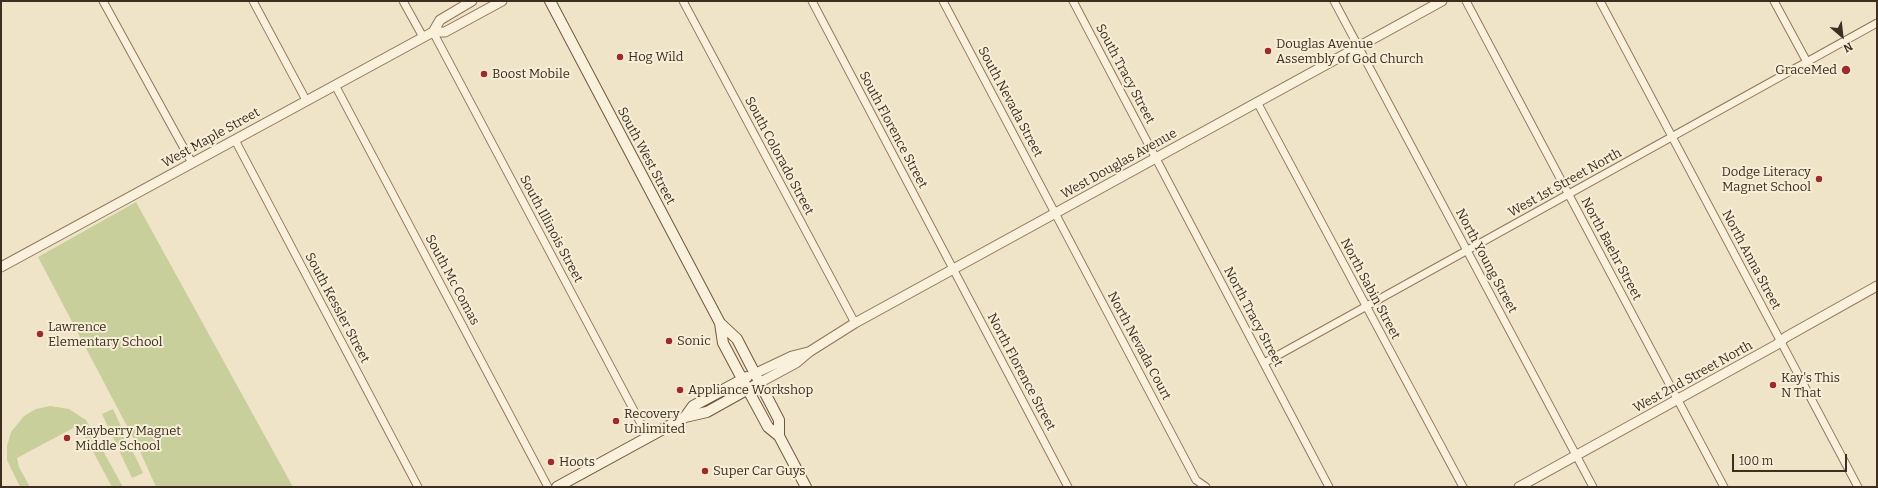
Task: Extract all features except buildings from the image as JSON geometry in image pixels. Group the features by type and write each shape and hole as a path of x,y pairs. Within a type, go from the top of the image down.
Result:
{"main road":[{"name":"South West Street","path":"550,1 720,323 724,343 742,379 768,427 779,436"},
{"name":"South West Street","path":"720,323 737,339 779,420 779,436"},
{"name":"West Douglas Avenue","path":"685,417 693,406 754,374"},
{"name":"West Douglas Avenue","path":"557,487 685,417 707,412 759,384"},
{"path":"779,436 806,487"}],"street":[{"path":"103,1 192,163"},
{"path":"253,1 306,100"},
{"path":"403,1 423,37"},
{"name":"West Maple Street","path":"433,32 440,20 472,1"},
{"name":"West Maple Street","path":"1,267 423,37 433,32 445,32 502,1"},
{"name":"South Colorado Street","path":"683,1 855,323"},
{"name":"South Florence Street","path":"812,1 952,269"},
{"name":"South Nevada Street","path":"942,1 1055,213"},
{"name":"South Tracy Street","path":"1073,1 1156,158"},
{"name":"North Young Street","path":"1334,1 1593,487"},
{"name":"West Douglas Avenue","path":"759,384 796,364 809,352 855,323 1442,1"},
{"name":"North Baehr Street","path":"1466,1 1724,487"},
{"name":"North Anna Street","path":"1600,1 1858,487"},
{"path":"1774,1 1807,62"},
{"name":"West 1st Street North","path":"1264,363 1877,23"},
{"name":"South Illinois Street","path":"433,32 648,437"},
{"name":"South Mc Comas","path":"335,85 548,487"},
{"name":"North Sabin Street","path":"1257,102 1365,307 1463,487"},
{"name":"South Kessler Street","path":"234,140 418,487"},
{"name":"North Tracy Street","path":"1156,158 1329,487"},
{"name":"North Nevada Court","path":"1055,213 1196,480 1206,487"},
{"name":"North Florence Street","path":"952,269 1068,487"},
{"name":"West 2nd Street North","path":"1519,487 1677,400 1877,286"},
{"name":"West Douglas Avenue","path":"754,374 792,356 809,352"}],"green space":[{"path":"136,202 293,487 156,487 139,449 38,257"},
{"path":"50,406 69,409 86,420 123,487 112,487 83,433 77,426 17,458 19,467 30,487 20,487 7,460 7,446 11,432 24,416 36,409"},
{"path":"113,409 143,473 132,478 102,414"}],"place":[{"name":"Douglas Avenue Assembly of God Church","path":"1268,51"},
{"name":"Hog Wild","path":"620,57"},
{"name":"GraceMed","path":"1846,70"},
{"name":"Boost Mobile","path":"484,74"},
{"name":"Dodge Literacy Magnet School","path":"1819,179"},
{"name":"Lawrence Elementary School","path":"40,334"},
{"name":"Sonic","path":"669,341"},
{"name":"Kay's This N That","path":"1773,385"},
{"name":"Appliance Workshop","path":"680,390"},
{"name":"Recovery Unlimited","path":"616,421"},
{"name":"Mayberry Magnet Middle School","path":"67,438"},
{"name":"Hoots","path":"551,462"},
{"name":"Super Car Guys","path":"705,471"}]}
